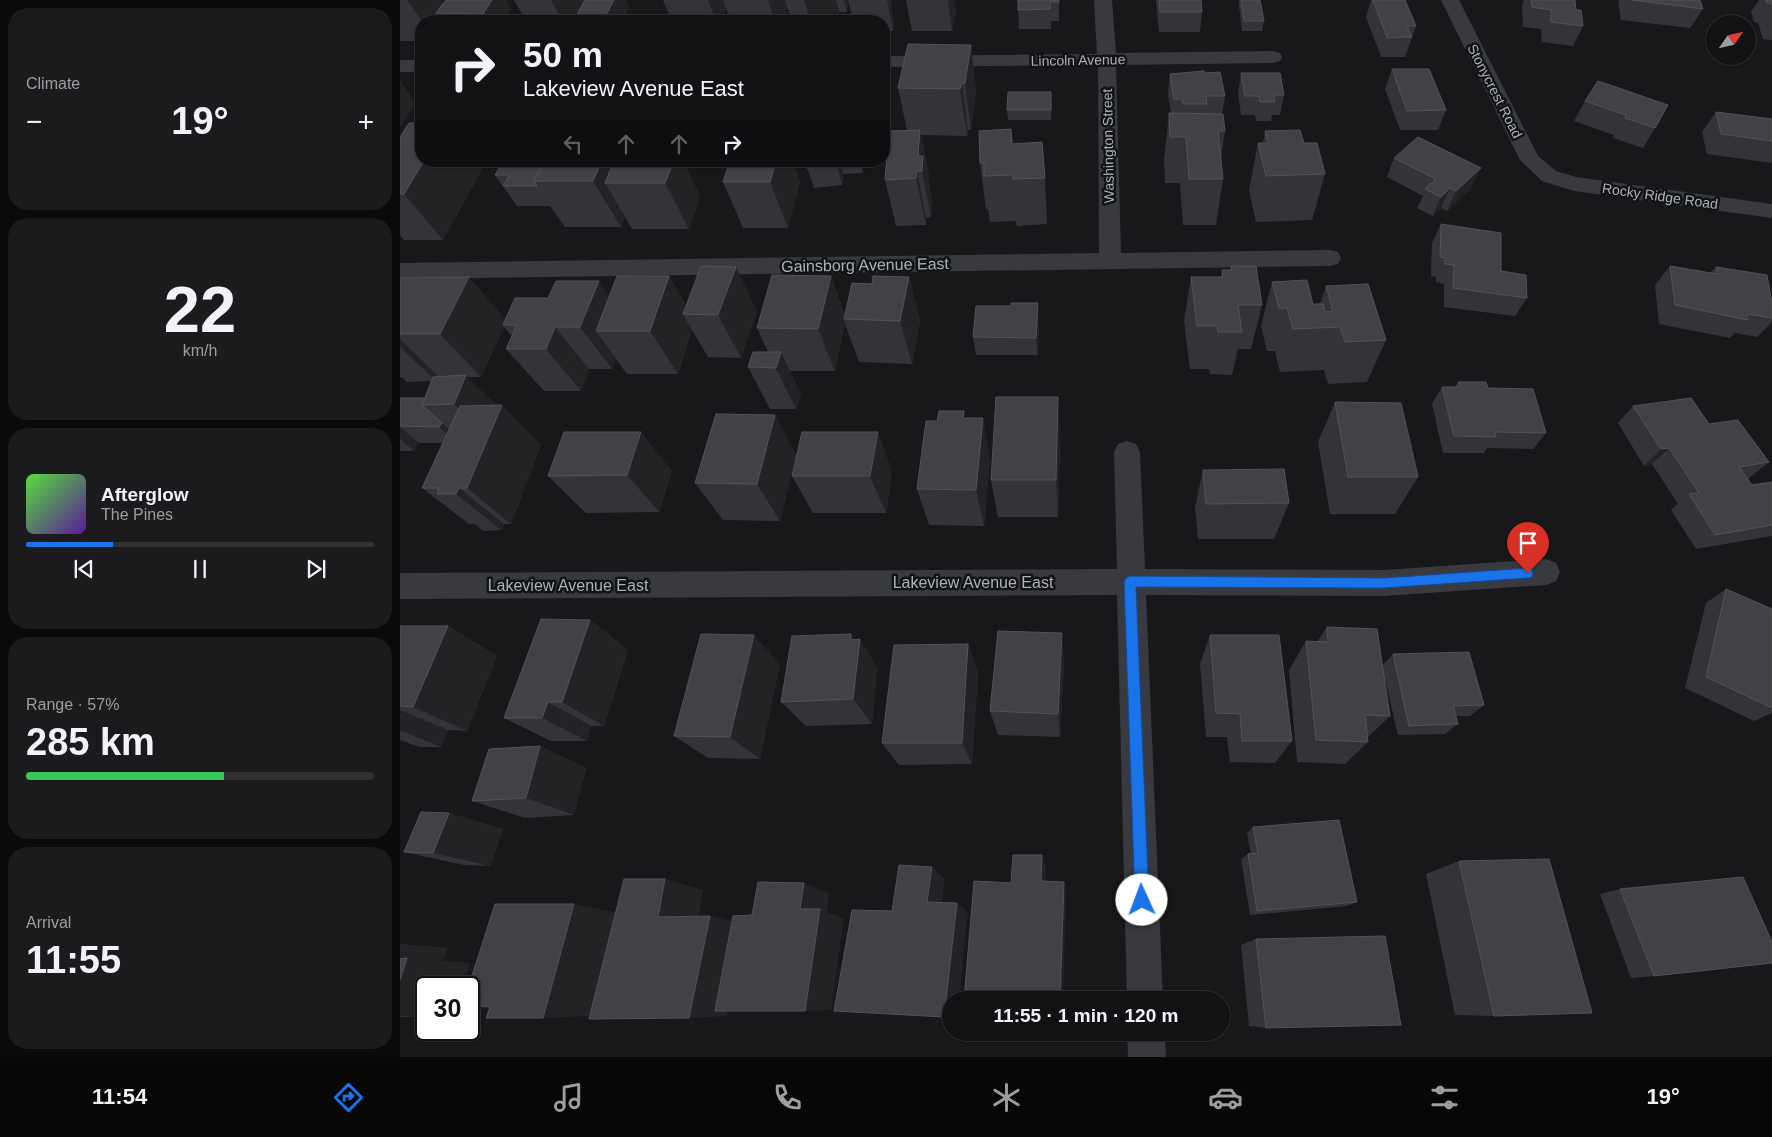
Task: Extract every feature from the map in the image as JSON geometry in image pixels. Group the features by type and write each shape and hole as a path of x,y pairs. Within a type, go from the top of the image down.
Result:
{"street":[{"name":"Washington Street","path":"1103,0 1107,60 1110,262"},
{"name":"Stonycrest Road","path":"1450,0 1530,160 1549,176"},
{"name":"Lincoln Avenue","path":"890,62 1272,57"},
{"path":"400,66 415,66"},
{"name":"Rocky Ridge Road","path":"1549,176 1574,184 1772,211"},
{"name":"Gainsborg Avenue East","path":"400,271 1330,258"},
{"path":"1127,452 1145,991"},
{"name":"Lakeview Avenue East","path":"400,586 1130,582 1384,583 1546,572"},
{"path":"1146,1041 1147,1057"}],"building":[{"path":"446,0 492,0 483,14 436,13"},
{"path":"585,0 614,0 606,15 577,15"},
{"path":"1018,0 1059,0 1059,2 1050,2 1050,9 1018,10"},
{"path":"1159,0 1201,0 1202,12 1160,12"},
{"path":"1241,0 1260,0 1264,21 1244,21"},
{"path":"1373,0 1405,0 1416,26 1407,26 1412,37 1387,38"},
{"path":"1531,0 1575,0 1576,10 1581,10 1583,26 1551,22 1551,10 1532,7"},
{"path":"1631,0 1700,0 1703,9"},
{"path":"1766,0 1772,0 1772,3 1767,3"},
{"path":"908,44 971,45 965,83 962,83 960,89 898,88"},
{"path":"1392,69 1429,69 1446,110 1407,111"},
{"path":"1204,71 1205,73 1220,72 1225,96 1206,96 1207,104 1183,104 1182,99 1174,99 1170,74"},
{"path":"1241,73 1280,73 1284,95 1274,95 1275,102 1260,102 1259,96 1245,96"},
{"path":"1598,81 1668,105 1655,128 1625,118 1626,115 1585,101"},
{"path":"1008,92 1051,92 1051,110 1007,110"},
{"path":"1716,112 1772,119 1772,141 1721,134"},
{"path":"1169,113 1223,114 1225,131 1218,131 1223,179 1189,179 1186,137 1170,137"},
{"path":"409,123 415,123 415,167 420,167 404,194 400,194 400,137"},
{"path":"1011,129 1012,144 1042,142 1045,178 1013,179 1012,175 984,176 984,163 980,163 979,131"},
{"path":"920,130 918,156 923,156 922,171 917,171 916,178 885,180 886,167 890,167 890,131"},
{"path":"1300,130 1304,143 1317,143 1325,174 1266,176 1258,143 1268,143 1265,131"},
{"path":"1418,137 1481,168 1456,191 1450,188 1441,197 1425,189 1436,179 1394,158"},
{"path":"500,167 541,167 534,181 537,186 503,186 509,175 495,175"},
{"path":"541,167 599,167 593,181 534,181"},
{"path":"612,167 672,167 665,183 605,183"},
{"path":"728,167 774,167 770,182 723,182"},
{"path":"1441,224 1501,233 1501,271 1526,275 1527,298 1453,288 1454,265 1445,264 1445,258 1440,257"},
{"path":"701,266 736,267 718,315 683,314"},
{"path":"1231,266 1256,266 1262,305 1238,305 1242,332 1218,332 1217,326 1197,326 1191,277 1223,277 1222,270 1232,270"},
{"path":"1670,266 1717,274 1716,267 1767,275 1772,303 1772,318 1747,314 1748,320 1675,305"},
{"path":"772,275 831,276 818,329 757,328"},
{"path":"617,276 669,276 650,331 596,331"},
{"path":"873,276 909,277 900,321 844,319 852,283 872,284"},
{"path":"469,277 440,334 400,334 400,278"},
{"path":"1307,280 1313,304 1323,304 1325,312 1333,311 1326,286 1368,284 1386,340 1345,342 1340,327 1293,329 1287,308 1279,308 1272,282"},
{"path":"556,281 599,281 580,327 555,327 546,349 506,349 517,325 503,325 515,298 548,298"},
{"path":"1011,303 1038,303 1036,338 973,337 976,306 1011,306"},
{"path":"753,352 781,352 776,368 748,367"},
{"path":"466,375 454,404 422,405 433,377"},
{"path":"1458,382 1486,382 1488,388 1533,389 1546,433 1495,432 1496,437 1454,436 1442,387 1460,387"},
{"path":"996,397 1058,397 1056,480 991,480"},
{"path":"400,398 425,398 422,405 442,423 439,427 400,426"},
{"path":"1691,398 1709,424 1738,420 1769,462 1739,467 1752,485 1772,482 1772,525 1715,535 1689,494 1699,493 1669,448 1661,449 1633,406"},
{"path":"1335,402 1401,403 1418,477 1348,477"},
{"path":"502,405 467,488 459,488 456,494 437,494 439,488 422,488 460,406"},
{"path":"939,411 964,411 963,418 983,418 976,490 917,489 926,421 937,421"},
{"path":"716,414 775,415 757,484 695,483"},
{"path":"564,432 641,432 627,475 548,476"},
{"path":"802,432 878,432 870,476 792,476"},
{"path":"1284,469 1289,503 1206,504 1203,470"},
{"path":"1726,589 1772,609 1772,708 1706,677"},
{"path":"541,619 590,620 562,702 548,702 542,718 504,718"},
{"path":"400,626 448,626 413,707 400,706"},
{"path":"1327,627 1377,629 1390,716 1365,715 1368,742 1316,740 1306,641 1328,642"},
{"path":"998,631 1062,633 1058,714 990,711"},
{"path":"701,634 754,635 730,737 674,736"},
{"path":"851,634 851,640 860,639 853,699 781,702 792,636"},
{"path":"1210,635 1279,635 1292,741 1242,741 1240,714 1216,713"},
{"path":"968,644 962,743 882,743 894,645"},
{"path":"1469,652 1484,705 1453,706 1458,724 1409,726 1393,654"},
{"path":"540,746 526,798 472,801 489,749"},
{"path":"421,812 449,813 433,853 404,852"},
{"path":"1339,820 1357,902 1257,911 1248,854 1258,853 1253,827"},
{"path":"1013,855 1042,855 1041,881 1064,882 1060,991 965,991 974,881 1011,883"},
{"path":"1549,859 1592,1013 1494,1016 1459,861"},
{"path":"899,865 932,867 927,902 957,903 947,991 942,991 942,1017 834,1011 852,910 892,911"},
{"path":"1743,877 1772,942 1772,963 1654,976 1620,889"},
{"path":"624,879 665,879 658,917 710,916 689,1018 589,1019"},
{"path":"758,882 804,883 800,909 820,909 805,1011 715,1011 733,916 752,915"},
{"path":"495,904 574,904 543,1018 486,1018 490,1007 480,1007 480,976 472,976"},
{"path":"1385,936 1401,1025 1266,1028 1256,939"},
{"path":"407,958 400,980 400,959"}],"route":[{"path":"1142,900 1130,582 1384,583 1528,573"}]}
